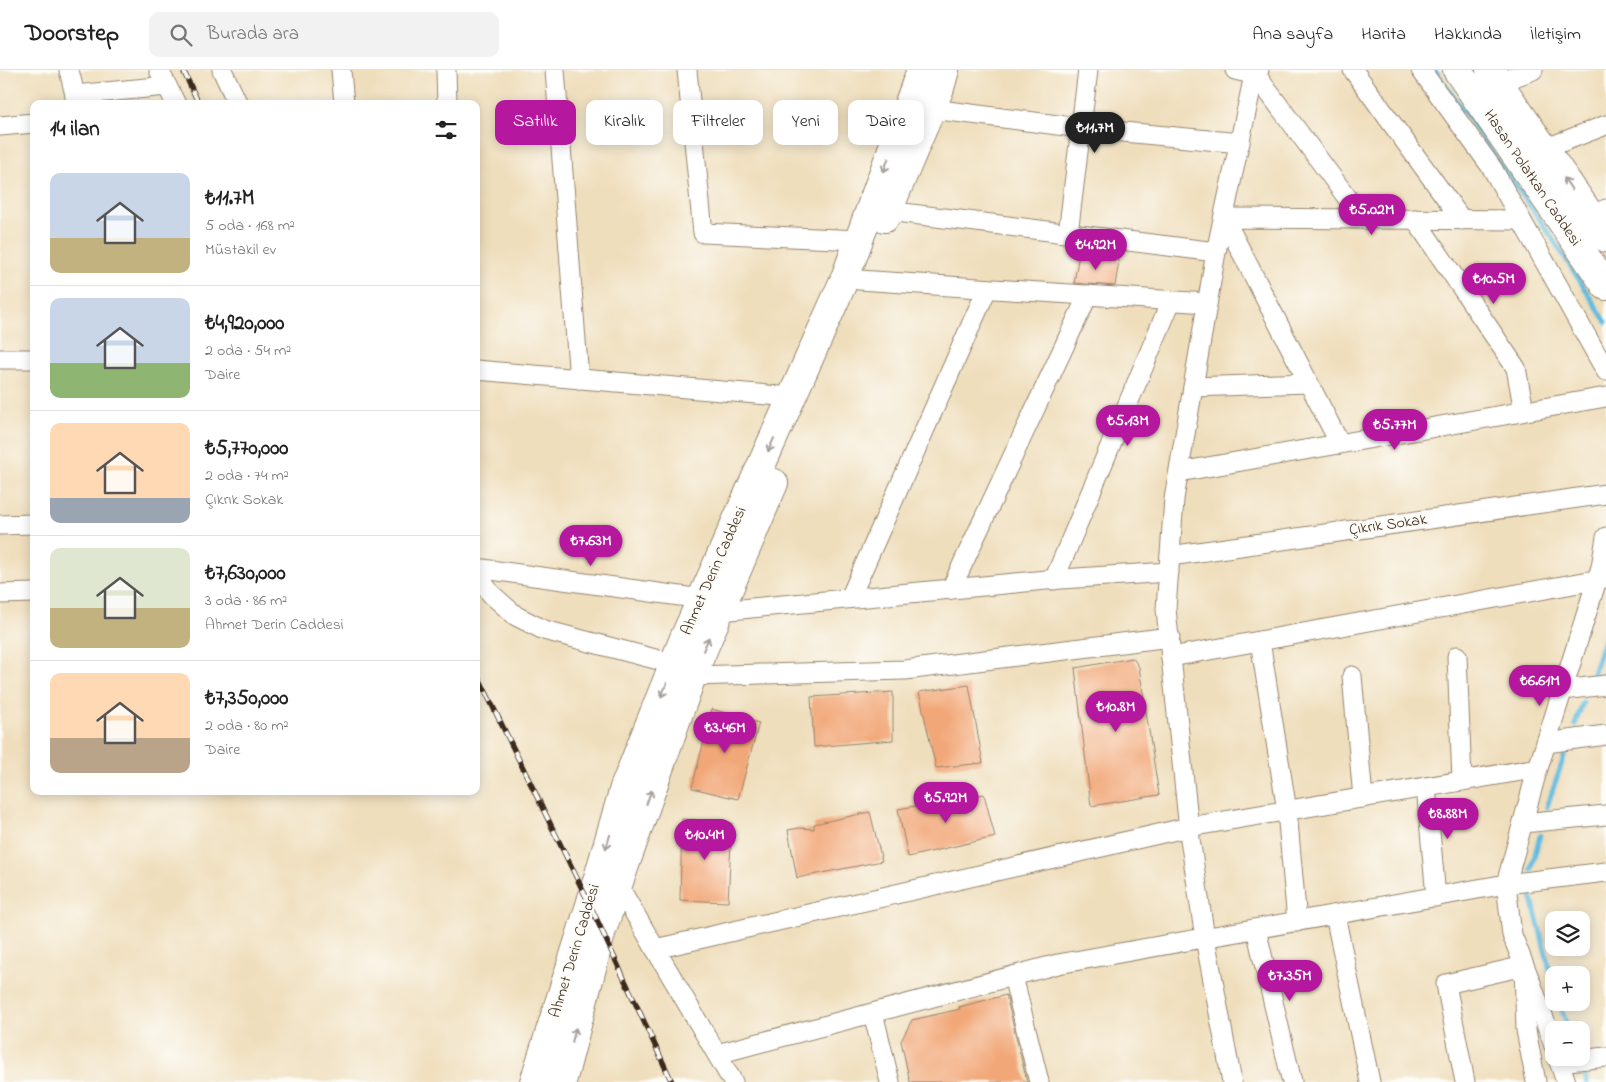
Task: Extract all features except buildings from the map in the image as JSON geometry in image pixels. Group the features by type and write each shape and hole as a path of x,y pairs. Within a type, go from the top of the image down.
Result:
{"main road":[{"name":"Ahmet Derin Caddesi","path":"711,605 792,397 845,278 921,70"},
{"name":"Ahmet Derin Caddesi","path":"534,1082 590,905 624,788 683,670 859,280 932,109 945,70"},
{"name":"Hasan Polatkan Caddesi","path":"1457,70 1606,286"},
{"name":"Hasan Polatkan Caddesi","path":"1494,76 1544,149 1598,212 1606,238"},
{"name":"Ahmet Derin Caddesi","path":"562,1082 602,930 618,885 683,670"}],"street":[{"path":"69,70 75,99 163,78 174,100"},
{"path":"222,70 236,100"},
{"path":"341,70 344,100"},
{"path":"446,70 447,100"},
{"path":"555,70 579,379"},
{"path":"687,70 703,233 859,240"},
{"path":"1068,234 1088,70"},
{"path":"1235,70 1258,72 1363,219"},
{"path":"1353,70 1462,220"},
{"path":"1421,70 1492,168 1606,372"},
{"path":"1494,76 1533,70"},
{"path":"1232,1082 1205,938 1189,827 1166,609 1174,499 1178,472 1216,252 1253,80 1258,72"},
{"path":"932,109 1081,128 1240,143"},
{"path":"0,126 30,123"},
{"path":"1544,149 1606,125"},
{"path":"888,211 1216,252"},
{"path":"1224,218 1521,220"},
{"path":"1224,218 1340,444"},
{"path":"1415,219 1516,368 1524,411"},
{"path":"859,280 1207,303"},
{"path":"850,598 987,289"},
{"path":"951,589 1088,295"},
{"path":"1054,580 1171,301"},
{"path":"0,359 30,359"},
{"path":"480,370 792,397"},
{"path":"1193,387 1308,383"},
{"path":"1178,472 1606,397"},
{"name":"Çıkrık Sokak","path":"480,569 711,605 850,598 1054,580 1169,564 1606,494"},
{"path":"0,525 30,524"},
{"path":"1545,1023 1512,935 1506,884 1562,690 1601,579 1606,537"},
{"path":"480,579 491,594 516,616 544,630 683,670 905,670 1170,637"},
{"path":"1171,657 1601,579"},
{"path":"0,594 30,593"},
{"path":"1260,641 1287,810 1297,922"},
{"path":"1457,656 1462,781"},
{"path":"1352,676 1362,798"},
{"path":"1562,690 1606,685"},
{"path":"1546,743 1606,735"},
{"path":"655,949 1189,827 1538,768"},
{"path":"1426,787 1436,896"},
{"path":"1523,823 1606,815"},
{"path":"717,1054 1058,964 1506,884 1606,872"},
{"path":"618,885 733,1082"},
{"path":"1334,915 1370,1082"},
{"path":"1256,929 1292,1082"},
{"path":"1465,1082 1446,984 1524,966"},
{"path":"1524,966 1526,1030 1536,1082"},
{"path":"1013,976 1040,1082"},
{"path":"873,1013 890,1082"},
{"path":"1590,1056 1606,1057"},
{"path":"1561,1066 1566,1082"}],"waterway":[{"path":"1435,70 1551,236 1606,322"},
{"path":"1593,673 1606,633"},
{"path":"1575,725 1583,702"},
{"path":"1547,807 1565,754"},
{"path":"1531,870 1540,835"},
{"path":"1531,895 1549,966"},
{"path":"1562,1011 1566,1021"},
{"path":"1584,1073 1587,1082"}],"railway":[{"path":"183,70 197,100"},
{"path":"480,680 590,905 672,1082"}]}
